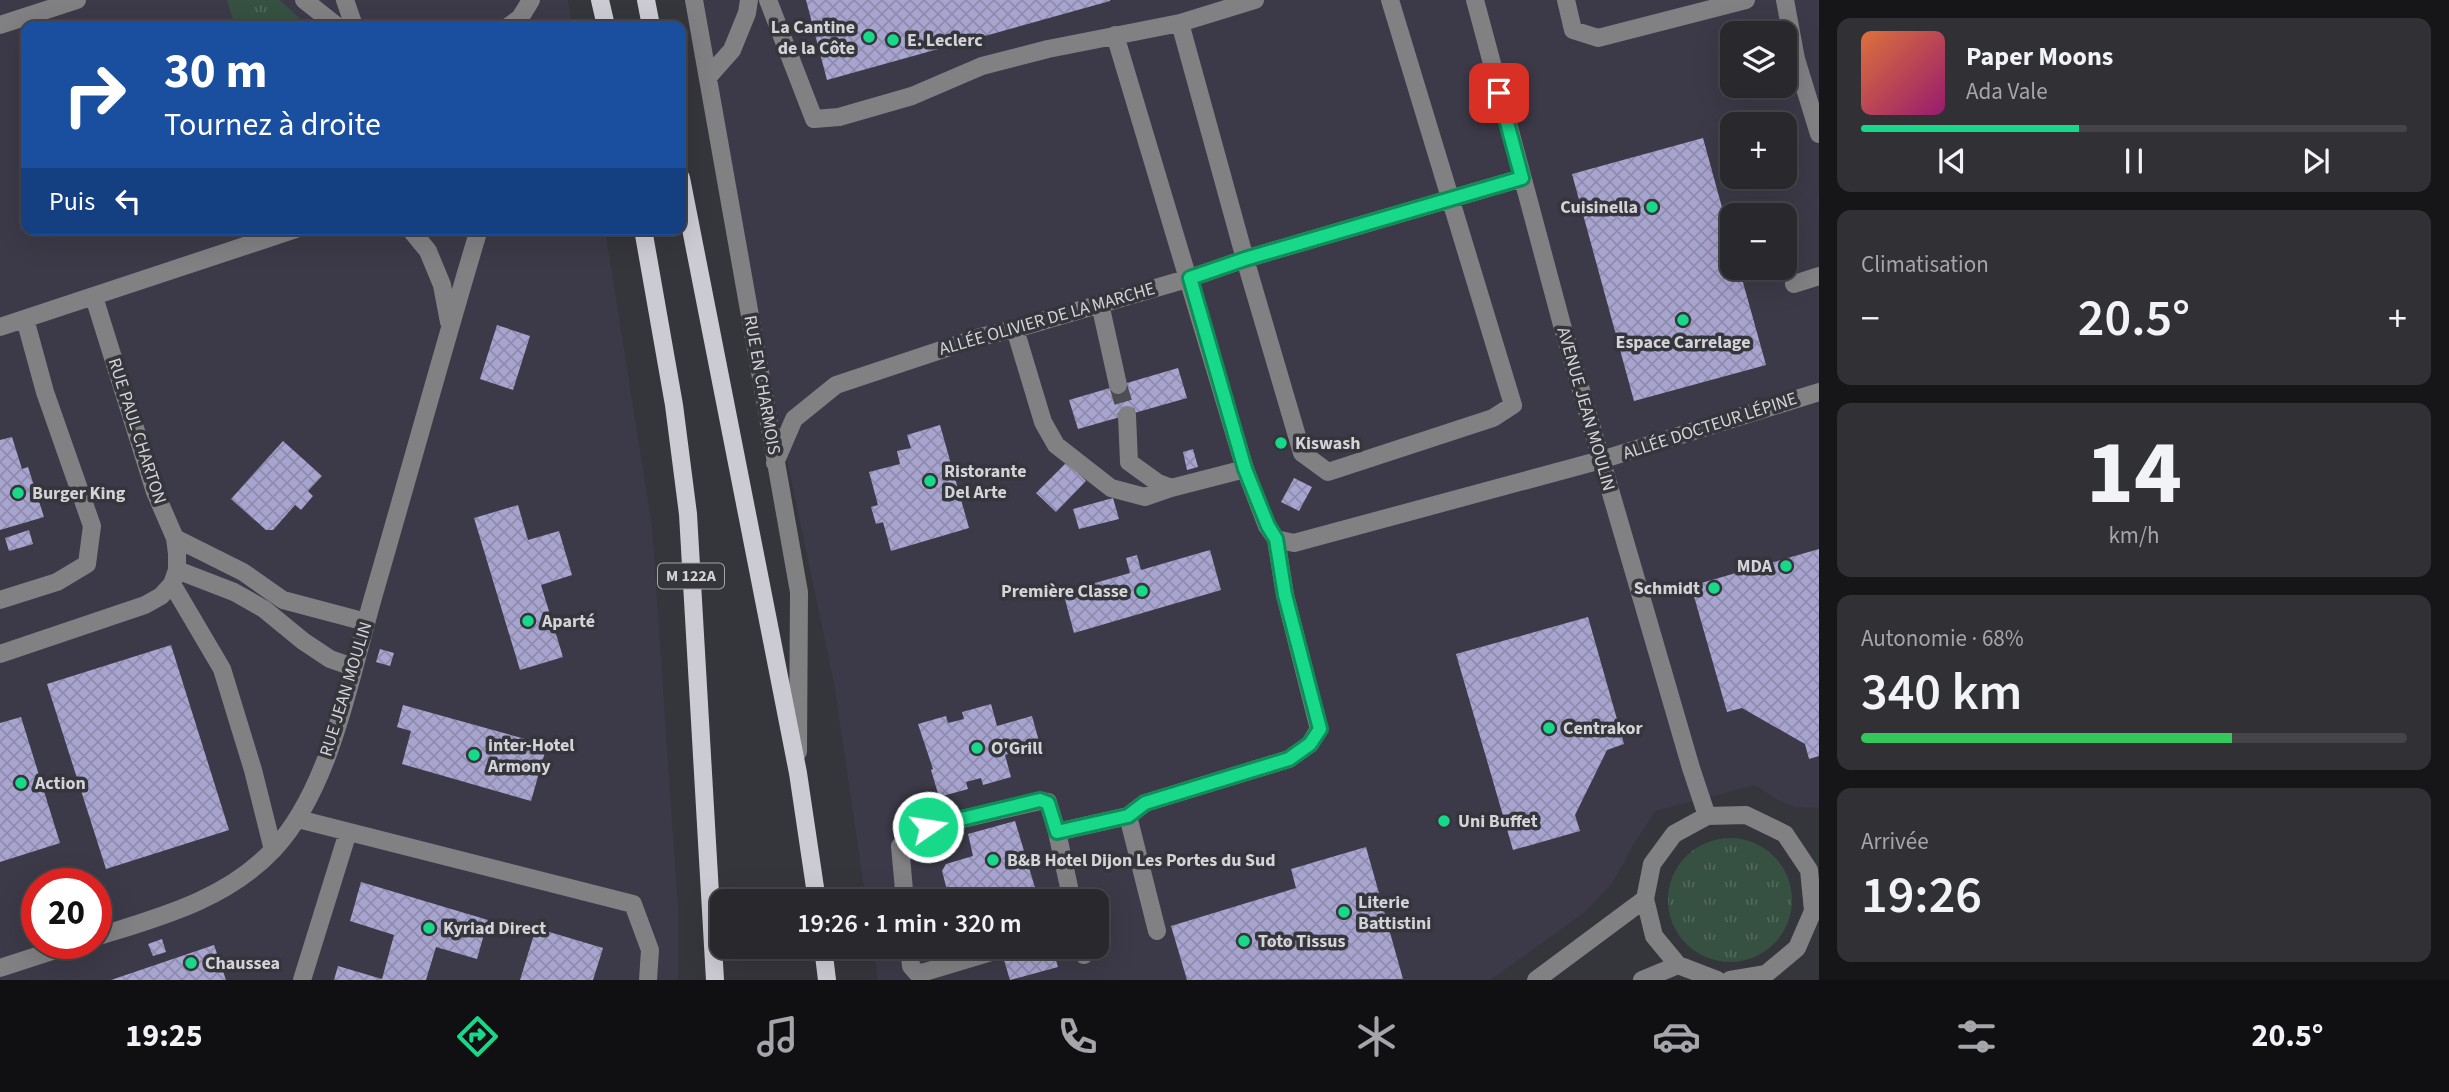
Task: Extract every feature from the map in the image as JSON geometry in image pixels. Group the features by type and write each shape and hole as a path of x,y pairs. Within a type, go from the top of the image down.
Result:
{"main road":[{"path":"600,0 605,21"},
{"path":"646,0 650,21"},
{"path":"686,203 798,773 815,889"},
{"name":"M 122A","path":"644,235 674,405 688,514 710,909"},
{"path":"708,980 710,945"},
{"name":"M 122A","path":"713,959 715,980"},
{"path":"824,959 827,980"}],"street":[{"path":"0,25 77,0"},
{"path":"345,0 352,21"},
{"path":"516,21 531,0"},
{"name":"RUE EN CHARMOIS","path":"694,0 799,592 798,773"},
{"path":"708,77 732,50 747,13 749,0"},
{"path":"768,0 814,120 839,117 912,96 982,66 1115,34 1180,23 1255,0"},
{"path":"1180,23 1302,453 1328,472 1493,418 1513,405 1390,0"},
{"name":"AVENUE JEAN MOULIN","path":"1475,0 1601,460 1707,816"},
{"path":"1566,0 1573,30 1598,38 1746,0"},
{"path":"1784,0 1796,59 1819,134"},
{"path":"1057,832 1128,816 1145,803 1289,759 1310,744 1320,729 1285,595 1276,539 1245,469 1115,34"},
{"name":"ALLÉE OLIVIER DE LA MARCHE","path":"775,463 794,419 836,385 979,337 1190,278 1245,259 1522,178"},
{"path":"0,327 278,235"},
{"name":"RUE JEAN MOULIN","path":"415,235 428,251 442,285 450,326"},
{"name":"RUE JEAN MOULIN","path":"112,931 203,900 234,884 273,850 298,819 321,774 477,235"},
{"path":"1794,284 1819,276"},
{"name":"RUE PAUL CHARTON","path":"94,297 155,492 175,538 175,577"},
{"path":"1100,303 1118,385"},
{"path":"0,600 57,582 87,564 92,526 45,392 25,319"},
{"path":"1015,329 1043,422 1056,445 1111,488 1145,498 1171,488 1245,469"},
{"name":"ALLÉE DOCTEUR LÉPINE","path":"1601,460 1819,392"},
{"path":"1127,415 1129,461 1158,483 1171,488"},
{"path":"1276,539 1294,543 1601,460"},
{"path":"175,538 243,572 283,600 366,622"},
{"path":"0,654 145,605 161,596 175,577"},
{"path":"175,577 233,592 264,609 330,659 353,667"},
{"path":"175,577 222,668 273,850"},
{"path":"904,889 900,846 912,833 1040,800 1048,803 1069,889"},
{"path":"1717,980 1678,965 1654,936 1646,899 1652,864 1674,834 1707,816 1746,815 1785,834 1814,869 1813,911 1797,948 1767,977 1730,980"},
{"path":"1128,816 1157,931"},
{"path":"298,819 633,904 650,950 648,980"},
{"path":"302,980 348,832"},
{"path":"1536,980 1646,899"},
{"path":"0,968 28,959"},
{"path":"910,959 911,966 918,974 968,959"},
{"path":"1642,980 1678,965"}],"shaded area":[{"path":"0,0 568,0 571,21 21,21 21,235 606,235 652,527 678,910 678,980 0,980"},
{"path":"690,0 1819,0 1819,808 1795,807 1776,799 1755,785 1655,811 1613,882 1585,912 1490,980 878,980 875,959 1109,959 1109,889 864,889 834,683"}],"green space":[{"path":"227,0 280,0 300,21 233,21"},
{"path":"1730,838 1754,843 1774,856 1787,876 1792,900 1787,924 1774,944 1754,957 1730,962 1706,957 1686,944 1673,924 1668,900 1673,876 1686,856 1706,843"}],"building":[{"name":"E. Leclerc","path":"806,0 1110,0 1110,1 827,80"},
{"path":"1703,138 1721,203 1720,280 1742,280 1766,365 1634,401 1572,174"},
{"path":"497,325 530,336 513,390 480,379"},
{"path":"1178,368 1187,398 1078,429 1069,400"},
{"path":"940,425 969,528 891,551 883,522 876,524 871,507 878,505 869,472 900,464 897,451 911,448 907,435"},
{"name":"Burger King","path":"12,437 22,469 28,467 44,517 0,530 0,440"},
{"path":"283,441 322,476 308,491 313,496 301,510 295,505 273,530 266,530 231,499"},
{"path":"1193,449 1198,467 1187,470 1183,452"},
{"path":"1067,462 1086,481 1056,512 1036,493"},
{"path":"1294,478 1312,487 1299,511 1281,502"},
{"path":"1113,498 1119,519 1079,529 1073,509"},
{"name":"Aparté","path":"518,505 528,540 559,531 572,575 541,585 563,657 520,670 474,518"},
{"path":"29,530 33,544 9,551 5,538"},
{"path":"1819,549 1819,756 1809,759 1805,744 1742,708 1727,712 1691,586"},
{"name":"Première Classe","path":"1210,550 1221,590 1074,633 1063,592 1130,573 1126,558 1137,555 1141,570"},
{"name":"Centrakor","path":"1588,617 1624,744 1607,750 1575,815 1580,831 1513,850 1456,654"},
{"path":"171,645 229,830 106,868 47,684"},
{"path":"380,649 394,653 390,666 376,662"},
{"name":"O'Grill","path":"991,704 997,726 1032,716 1040,745 1005,755 1011,777 983,785 981,778 966,782 968,789 939,797 918,724 946,716 948,723 964,719 962,712"},
{"name":"inter-Hotel Armony","path":"403,705 547,745 531,801 402,764 411,731 397,727"},
{"name":"Action","path":"21,717 60,843 0,862 0,723"},
{"name":"B&B Hotel Dijon Les Portes du Sud","path":"1015,821 1035,889 947,889 942,871 946,864 973,856 968,834"},
{"path":"1366,847 1403,979 1187,980 1171,926 1296,888 1291,869"},
{"name":"Kyriad Direct","path":"361,882 488,920 477,959 436,947 426,980 334,980 338,966 382,979 394,935 350,921"},
{"path":"536,928 603,948 593,980 520,980"},
{"path":"162,939 166,952 153,956 148,944"},
{"name":"Chaussea","path":"214,945 226,980 111,980"},
{"path":"1004,959 1056,959 1058,967 1010,980"}],"tunnel":[{"path":"1118,385 1127,415"}],"place":[{"name":"La Cantine de la Côte","path":"869,37"},
{"name":"E. Leclerc","path":"893,40"},
{"name":"Cuisinella","path":"1652,207"},
{"name":"Espace Carrelage","path":"1683,320"},
{"name":"Kiswash","path":"1281,443"},
{"name":"Ristorante Del Arte","path":"930,481"},
{"name":"Burger King","path":"18,493"},
{"name":"MDA","path":"1786,566"},
{"name":"Schmidt","path":"1714,588"},
{"name":"Première Classe","path":"1142,591"},
{"name":"Aparté","path":"528,621"},
{"name":"Centrakor","path":"1549,728"},
{"name":"O'Grill","path":"977,748"},
{"name":"inter-Hotel Armony","path":"474,755"},
{"name":"Action","path":"21,783"},
{"name":"Uni Buffet","path":"1444,821"},
{"name":"B&B Hotel Dijon Les Portes du Sud","path":"993,860"},
{"name":"Literie Battistini","path":"1344,912"},
{"name":"Kyriad Direct","path":"429,928"},
{"name":"Toto Tissus","path":"1244,941"},
{"name":"Chaussea","path":"191,963"}],"route":[{"path":"928,827 1040,800 1048,803 1057,832 1128,816 1145,803 1289,759 1310,744 1320,729 1285,595 1276,539 1245,469 1190,278 1245,259 1522,178 1499,93"}]}
